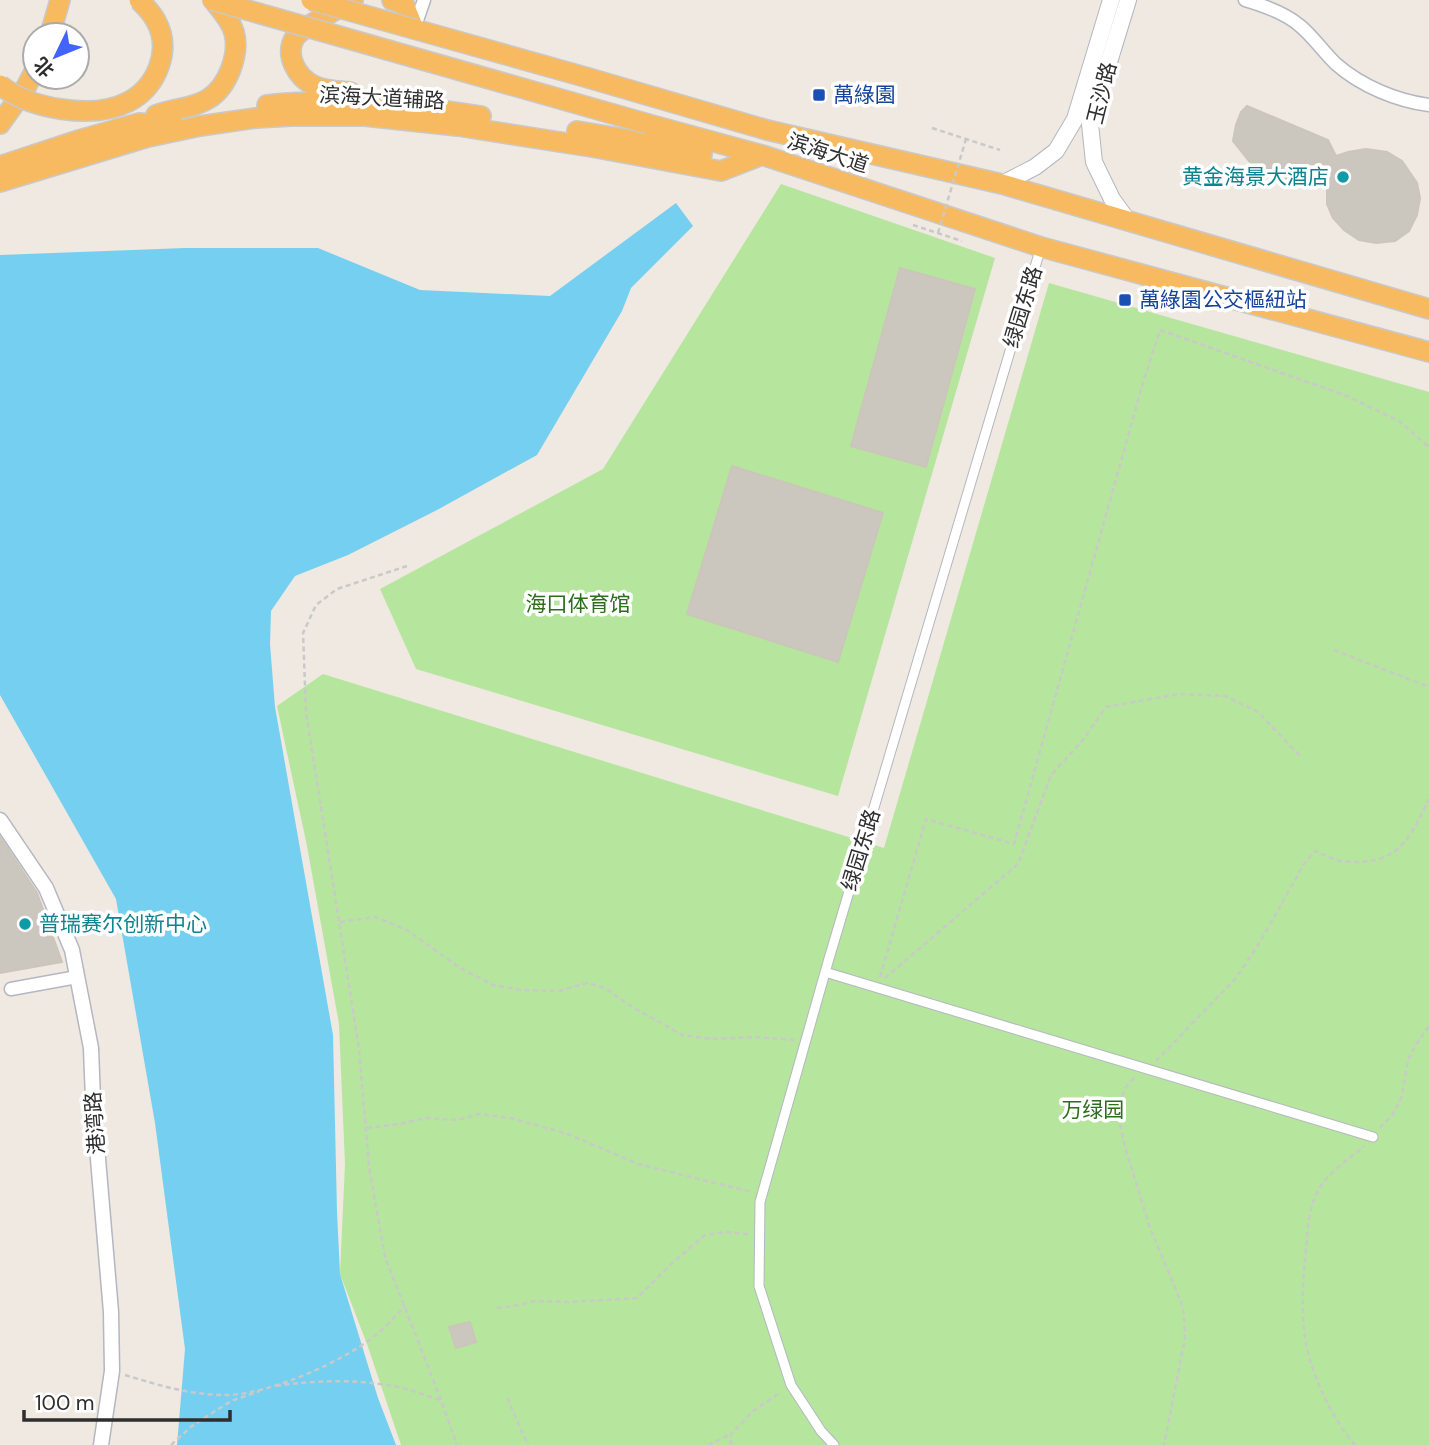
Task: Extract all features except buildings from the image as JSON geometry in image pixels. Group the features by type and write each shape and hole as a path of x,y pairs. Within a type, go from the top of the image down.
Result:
{"highway":[{"path":"54,21 60,0"},
{"path":"0,85 17,96 69,110 99,110 128,102 151,83 159,69 163,52 162,36 157,22 139,0"},
{"path":"0,166 139,123 159,113 189,107 210,99 226,80 235,40 230,21 212,0"},
{"name":"滨海大道","path":"212,0 762,155 1041,247 1429,352"},
{"name":"滨海大道","path":"311,0 767,130 1002,184 1429,309"},
{"path":"352,0 294,39 291,50 292,64 313,86 397,97 421,107"},
{"path":"392,0 404,4 414,29"},
{"path":"0,124 24,91"},
{"path":"139,123 152,124 214,112 306,102 352,101 421,107 628,139 714,158 762,155"},
{"name":"滨海大道辅路","path":"0,182 148,137 256,118 365,116 458,126 721,171 762,155"}],"main road":[{"name":"玉沙路","path":"1002,184 1035,167 1056,151 1075,119 1111,0"},
{"name":"玉沙路","path":"1128,0 1090,124 1094,162 1112,199 1128,221"}],"street":[{"path":"414,29 424,0"},
{"path":"1245,0 1264,6 1298,24 1338,66 1377,91 1429,105"},
{"name":"绿园东路","path":"834,1445 821,1431 792,1385 759,1286 760,1202 825,972 1041,247"},
{"name":"港湾路","path":"0,820 46,888 72,950 91,1048 111,1312 112,1371 102,1445"},
{"path":"825,972 1373,1137"},
{"path":"11,989 77,976"}],"path":[{"path":"932,128 1000,150"},
{"path":"938,233 966,139"},
{"path":"914,225 962,241"},
{"path":"1301,757 1258,712 1225,696 1179,694 1106,707 1082,741 1051,775 1018,864 878,984 926,819 1014,844 1160,330 1347,397 1399,421 1429,447"},
{"path":"407,566 337,589 316,605 303,633 306,712 359,1049 369,1167 385,1257 457,1445"},
{"path":"1334,650 1429,687"},
{"path":"338,922 374,918 407,930 460,968 493,985 521,990 559,991 586,983 606,988 629,1005 682,1035 713,1039 755,1037 806,1041"},
{"path":"1355,1445 1335,1416 1318,1383 1305,1340 1302,1283 1309,1219 1314,1197 1325,1179 1373,1137 1392,1114 1402,1096 1408,1060 1429,1026"},
{"path":"366,1128 425,1118 457,1121 479,1114 511,1118 568,1134 638,1164 762,1195"},
{"path":"497,1308 534,1301 637,1298 705,1235 727,1232 760,1235"},
{"path":"171,1445 192,1426 231,1401 333,1363 378,1334 405,1306"},
{"path":"112,1371 189,1393 228,1395 307,1381 348,1381 398,1387 441,1400"},
{"path":"708,1445 731,1434 753,1411 792,1385"},
{"path":"507,1398 528,1445"},
{"path":"731,1434 731,1445"}],"green space":[{"name":"海口体育馆","path":"781,184 995,258 838,796 416,669 380,589 603,469","holes":["900,268 975,289 926,466 851,445","732,466 883,513 838,661 687,614"]},
{"name":"万绿园","path":"1049,283 1429,392 1429,1445 401,1445 340,1274 345,1164 339,1024 307,846 277,706 323,674 884,848"}],"water":[{"path":"676,203 693,226 631,288 622,311 537,455 348,555 295,576 271,611 270,644 275,707 333,1035 340,1274 378,1398 396,1445 177,1445 185,1349 155,1123 116,899 0,695 0,255 185,248 318,248 420,290 550,296"}],"place":[{"name":"萬綠園","path":"819,95"},
{"name":"黄金海景大酒店","path":"1343,177"},
{"name":"萬綠園公交樞紐站","path":"1125,300"},
{"name":"普瑞赛尔创新中心","path":"25,924"}]}
